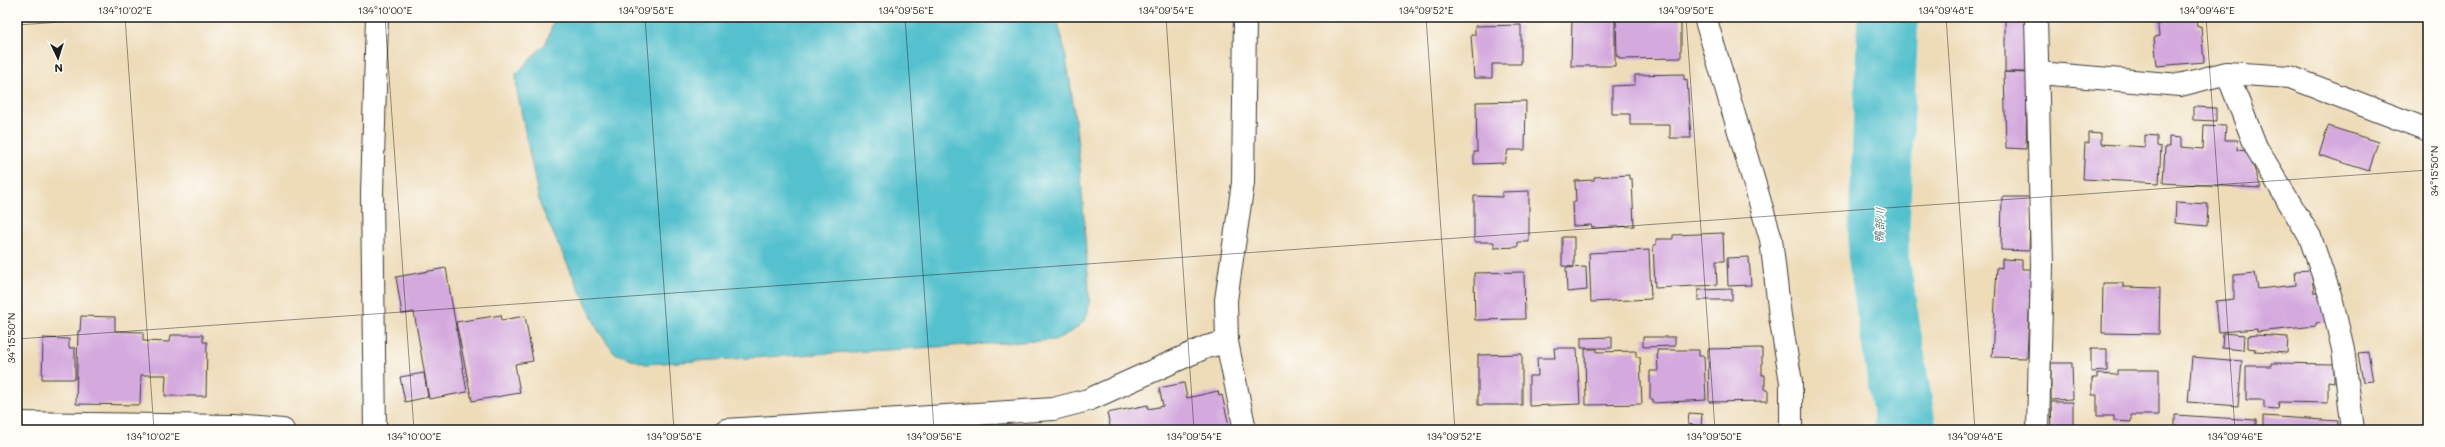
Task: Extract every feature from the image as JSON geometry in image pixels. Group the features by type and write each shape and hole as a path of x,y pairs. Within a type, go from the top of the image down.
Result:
{"street":[{"path":"375,430 372,194 377,17"},
{"path":"1245,17 1243,183 1226,300 1227,342 1245,430"},
{"path":"1705,17 1771,239 1780,316 1792,382 1791,430"},
{"path":"2036,17 2039,73 2042,266 2038,430"},
{"path":"2039,73 2180,85 2227,73 2290,77 2428,130"},
{"path":"2227,73 2256,147 2310,237 2331,298 2343,349 2353,430"},
{"path":"726,430 1053,408 1088,400 1206,347 1227,342"},
{"path":"17,423 225,426 282,430"}],"water":[{"path":"555,17 1057,17 1069,75 1080,163 1089,293 1088,309 1085,320 1073,330 1054,340 646,364 614,353 598,330 540,205 517,91 516,74 546,43"}],"building":[{"path":"1572,17 1615,17 1615,66 1571,66"},
{"path":"1681,17 1681,58 1620,59 1620,57 1617,57 1616,18"},
{"path":"2005,17 2030,17 2030,72 2005,72"},
{"path":"2196,17 2197,27 2201,26 2204,62 2157,66 2154,37 2159,36 2157,18"},
{"path":"1521,25 1521,64 1492,64 1492,78 1474,78 1471,35 1475,35 1475,26"},
{"path":"2004,72 2031,73 2027,94 2026,149 2006,148"},
{"path":"1684,74 1684,80 1687,79 1691,138 1670,138 1670,125 1630,125 1630,114 1612,114 1612,86 1635,85 1635,75"},
{"path":"1526,101 1525,150 1508,150 1505,163 1474,164 1474,152 1477,152 1476,102"},
{"path":"2193,107 2216,108 2216,121 2193,120"},
{"path":"2204,125 2226,126 2225,140 2238,140 2237,150 2248,151 2261,188 2163,183 2165,147 2169,147 2169,137 2181,138 2181,147 2203,149"},
{"path":"2328,126 2378,142 2369,171 2319,155"},
{"path":"2089,133 2101,134 2101,144 2145,147 2145,135 2157,136 2157,146 2161,147 2159,183 2083,179 2085,143 2089,143"},
{"path":"1629,175 1629,179 1632,179 1634,226 1592,228 1591,225 1573,226 1572,202 1576,202 1575,181 1594,180 1594,177"},
{"path":"1529,191 1529,242 1518,242 1518,247 1494,248 1494,242 1474,242 1474,196 1502,197 1502,192"},
{"path":"2002,197 2031,197 2029,251 2001,250"},
{"path":"2176,202 2208,204 2207,226 2175,223"},
{"path":"1723,233 1724,261 1716,261 1717,285 1655,288 1653,245 1656,245 1656,239 1673,239 1673,235"},
{"path":"1562,237 1574,237 1574,267 1562,266"},
{"path":"1649,250 1651,299 1591,302 1589,253"},
{"path":"1749,257 1751,285 1728,286 1727,258"},
{"path":"2002,259 2022,260 2022,269 2031,269 2027,358 1992,357 1997,267 2002,268"},
{"path":"1586,267 1587,290 1567,292 1566,268"},
{"path":"446,268 467,392 429,399 414,312 402,314 396,277"},
{"path":"2311,270 2314,293 2321,293 2327,322 2316,323 2316,326 2257,332 2257,329 2219,332 2216,301 2234,299 2234,275 2255,273 2258,289 2296,285 2295,271"},
{"path":"1524,272 1525,319 1475,320 1474,273"},
{"path":"2103,283 2123,283 2123,287 2160,288 2159,334 2102,333"},
{"path":"1732,289 1732,300 1698,300 1698,290"},
{"path":"501,315 502,320 525,316 533,361 515,364 520,393 472,401 456,322"},
{"path":"81,316 115,317 115,331 143,332 143,341 170,342 171,335 203,335 203,342 207,342 206,396 165,396 166,375 141,375 140,405 76,404 78,331 80,331"},
{"path":"2223,333 2244,335 2243,350 2222,348"},
{"path":"2248,336 2288,337 2287,353 2255,351 2256,349 2248,348"},
{"path":"1612,337 1612,348 1581,348 1581,338"},
{"path":"1643,337 1675,337 1675,346 1643,347"},
{"path":"43,338 69,339 69,348 75,348 75,379 42,379"},
{"path":"1554,348 1577,348 1580,404 1529,406 1529,376 1538,376 1537,358 1555,358"},
{"path":"1762,348 1762,375 1765,375 1765,390 1768,390 1768,401 1709,402 1708,349"},
{"path":"1585,349 1597,349 1597,352 1636,351 1636,357 1640,357 1642,404 1586,405"},
{"path":"2091,349 2107,349 2107,371 2091,372"},
{"path":"1657,350 1699,350 1699,356 1704,356 1706,400 1653,403 1653,399 1650,399 1650,371 1658,371"},
{"path":"2368,352 2373,381 2363,382 2358,353"},
{"path":"1522,354 1522,405 1478,405 1478,355"},
{"path":"2192,357 2242,361 2238,406 2188,402"},
{"path":"2051,363 2072,363 2073,399 2051,400"},
{"path":"2271,363 2334,364 2334,382 2328,381 2328,403 2279,402 2278,409 2264,408 2264,400 2246,400 2246,366 2271,366"},
{"path":"2117,370 2159,370 2159,415 2131,415 2131,422 2114,421 2114,416 2097,416 2097,395 2092,395 2092,378 2097,378 2097,374 2117,375"},
{"path":"424,373 428,397 405,402 400,377"},
{"path":"1184,383 1187,398 1218,391 1219,396 1222,395 1230,430 1111,430 1107,413 1148,405 1148,409 1163,406 1159,388"},
{"path":"2051,402 2073,402 2073,430 2052,430"},
{"path":"1689,413 1702,414 1701,426 1688,424"},
{"path":"2175,415 2256,420 2256,430 2175,430"},
{"path":"2263,416 2338,421 2338,430 2263,430"}],"waterway":[{"name":"鴨部川","path":"1888,17 1878,254 1906,430"}]}
